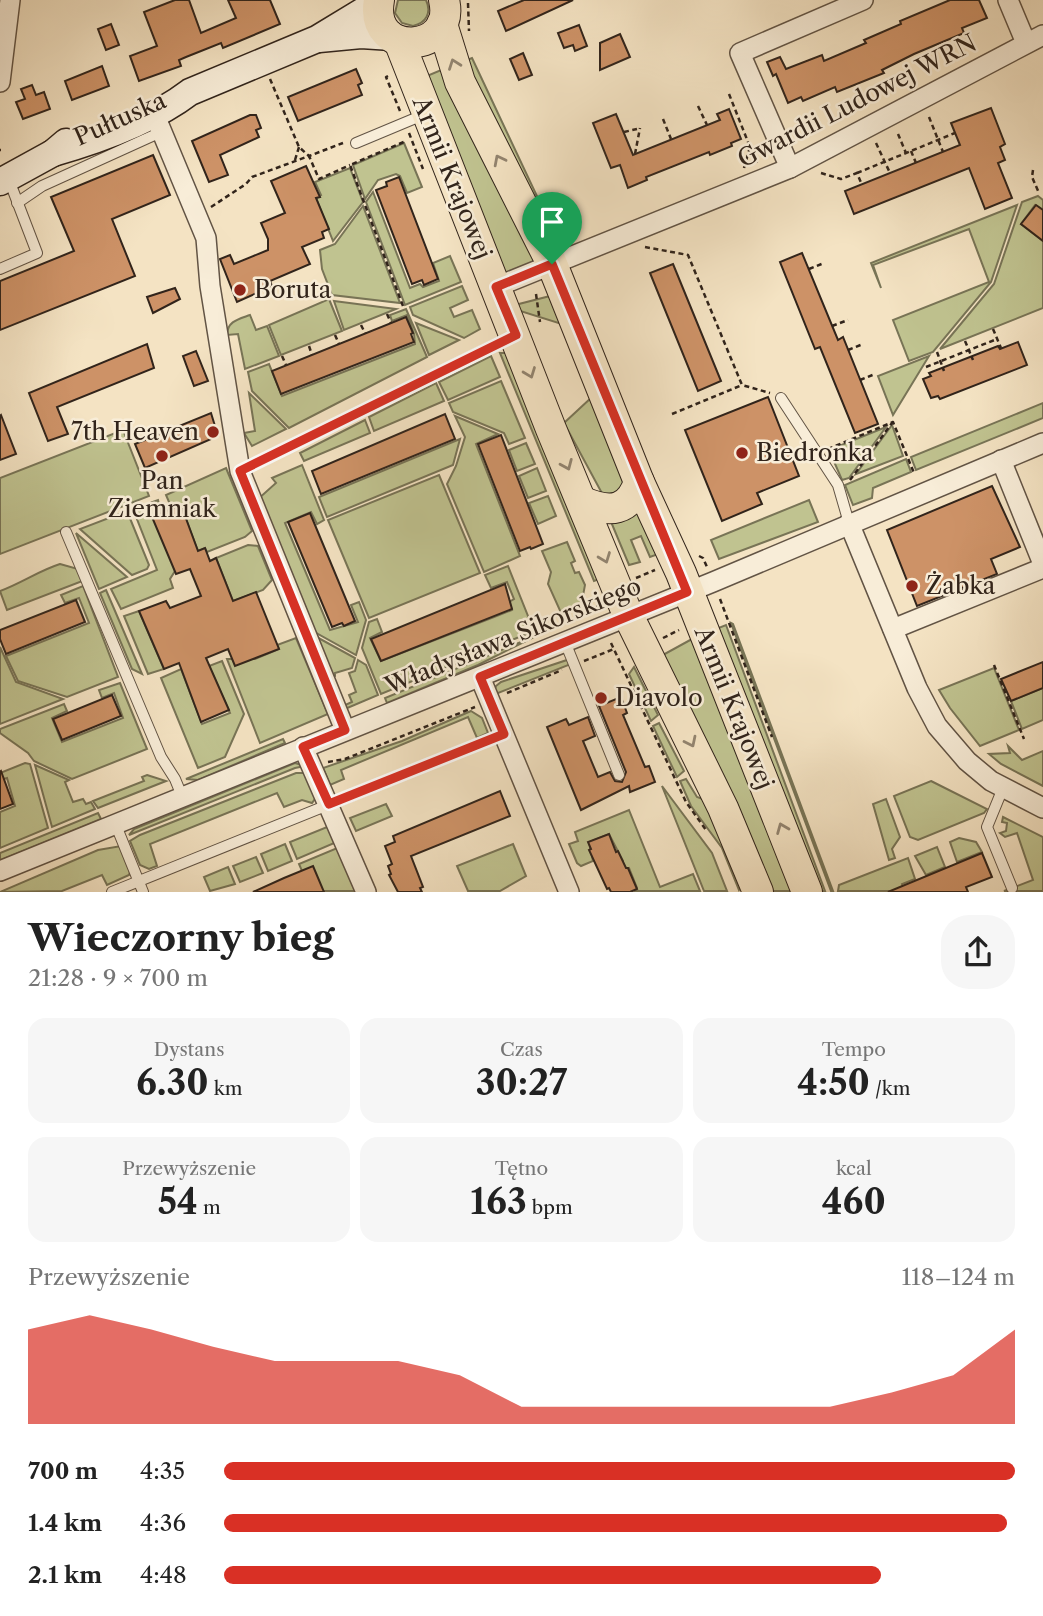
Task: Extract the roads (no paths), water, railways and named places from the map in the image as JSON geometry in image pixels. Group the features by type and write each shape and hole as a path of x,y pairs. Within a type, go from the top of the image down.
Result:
{"main road":[{"name":"Pułtuska","path":"53,153 158,123 174,104 190,92 317,39 379,1"},
{"name":"Armii Krajowej","path":"379,1 379,18 395,39 496,287 528,328 583,502 628,615 631,651 723,808 758,891"},
{"name":"Armii Krajowej","path":"455,12 460,82 552,264 639,482 676,562 807,891"},
{"path":"395,39 407,43 424,41 455,12"},
{"name":"Pułtuska","path":"317,39 361,35 395,39"},
{"name":"Pułtuska","path":"4,180 53,153 79,132 99,122 169,95 190,92"},
{"path":"583,502 606,509 621,506 631,500 639,482"}],"street":[{"path":"0,82 10,0"},
{"path":"790,168 740,53 863,0"},
{"path":"1008,0 1035,39"},
{"name":"Gwardii Ludowej WRN","path":"496,287 790,168 1035,39"},
{"path":"158,123 206,238 210,286 240,471 345,730"},
{"name":"Władysława Sikorskiego","path":"0,871 480,677 1043,443"},
{"path":"893,629 1043,566 1039,541 1001,460"},
{"path":"849,523 917,688 937,726 967,761 1003,788 1043,808"},
{"path":"480,677 569,891"},
{"path":"303,747 366,891"}],"lane":[{"path":"352,142 427,113"},
{"path":"17,203 42,186 158,123"},
{"path":"0,269 37,253 17,203 4,180"},
{"path":"240,471 528,328"},
{"path":"781,398 838,485 849,523"},
{"path":"66,532 162,757 176,779 182,796"},
{"path":"565,641 619,775"},
{"path":"112,891 504,734"},
{"path":"1003,788 987,827 1012,888"},
{"path":"115,823 143,891"}],"place":[{"name":"Boruta","path":"240,290"},
{"name":"7th Heaven","path":"213,432"},
{"name":"Biedronka","path":"742,453"},
{"name":"Pan Ziemniak","path":"162,456"},
{"name":"Żabka","path":"912,586"},
{"name":"Diavolo","path":"601,698"}]}
